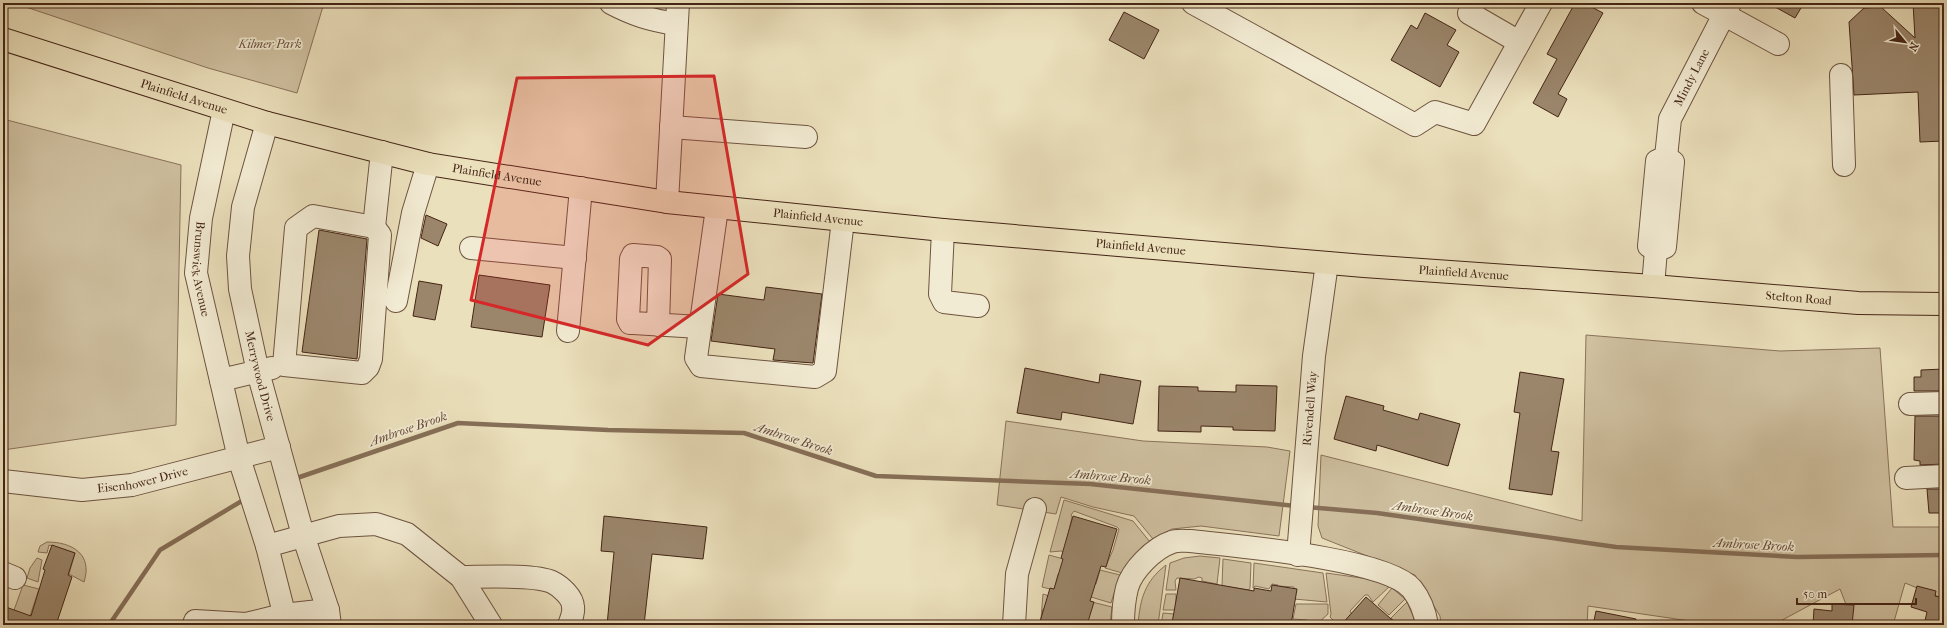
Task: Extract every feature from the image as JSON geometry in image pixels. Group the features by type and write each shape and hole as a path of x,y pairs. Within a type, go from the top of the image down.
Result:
{"main road":[{"name":"Plainfield Avenue","path":"3,39 267,123 428,164 667,202 943,230 1327,263 1653,286"},
{"name":"Stelton Road","path":"1653,286 1858,303 1944,304"}],"street":[{"path":"611,3 634,15 653,21 677,13 667,202"},
{"path":"1193,3 1415,125 1435,112 1474,124 1541,3"},
{"path":"1474,3 1469,13 1519,42"},
{"path":"1703,3 1727,9 1778,44"},
{"name":"Mindy Lane","path":"1653,286 1656,250 1665,247 1673,162 1666,157 1670,119 1727,9"},
{"path":"1841,75 1844,165"},
{"name":"Brunswick Avenue","path":"224,110 200,218 196,273 239,458 267,546 285,620"},
{"name":"Merrywood Drive","path":"267,123 243,207 238,256 240,290 258,372 303,535 329,617"},
{"path":"671,127 806,136"},
{"path":"374,227 382,152"},
{"path":"396,301 413,213 428,164"},
{"path":"568,331 581,188"},
{"path":"717,208 696,358 701,366 816,377 825,371 843,220"},
{"path":"221,380 284,365 362,373 368,367 371,359 380,235 374,227 313,216 296,228 284,365"},
{"path":"943,230 940,294 944,302 978,306"},
{"path":"470,248 575,258"},
{"name":"Rivendell Way","path":"1298,554 1314,356 1327,263"},
{"path":"658,325 700,327"},
{"path":"1910,404 1944,403"},
{"name":"Eisenhower Drive","path":"3,481 82,490 132,485 279,447"},
{"path":"1906,478 1944,476"},
{"path":"1014,625 1017,574 1035,509"},
{"path":"267,546 340,526 376,524 407,534 461,577 491,625"},
{"path":"1123,625 1123,609 1128,586 1138,569 1154,551 1172,542 1190,541 1298,554 1356,564 1396,577 1412,589 1425,612 1428,625"},
{"path":"461,577 505,577 552,582 568,594 574,606 569,625"},
{"path":"194,625 194,621 246,624 329,617"}],"highlighted area":[{"path":"714,76 748,274 648,345 471,300 517,78"}],"green space":[{"name":"Kilmer Park","path":"14,3 324,3 297,93 208,68"},
{"path":"3,119 181,165 176,425 3,450"},
{"path":"1586,335 1780,351 1880,348 1893,527 1944,527 1944,599 1905,583 1893,625 1854,625 1840,589 1773,625 1717,625 1588,606 1587,625 1441,625 1440,616 1415,575 1322,538 1318,526 1321,455 1582,521"},
{"path":"1006,421 1143,441 1267,447 1290,451 1279,536 1201,526 1172,529 1153,539 1134,516 1093,507 1061,497 1056,514 997,505"},
{"path":"1064,500 1133,521 1150,542 1138,551 1122,573 1105,568 1113,550 1119,529 1074,511 1071,515 1072,517 1067,539 1069,553 1061,551 1050,552"},
{"path":"47,542 65,544 72,547 83,557 86,564 84,582 69,574 75,553 49,545 47,553 38,552 40,546"},
{"path":"1049,555 1067,560 1062,575 1058,574 1054,590 1042,587"},
{"path":"1200,556 1220,558 1217,584 1202,581 1202,578 1199,577 1194,579 1177,578 1175,581 1176,590 1166,590 1170,563 1184,558"},
{"path":"37,558 42,560 38,582 27,578 30,568"},
{"path":"1223,559 1251,563 1249,590 1222,586"},
{"path":"1254,563 1323,573 1327,602 1294,599 1294,587 1277,586 1278,585 1272,584 1269,589 1255,586 1253,588"},
{"path":"1166,565 1158,625 1138,625 1140,607 1148,584"},
{"path":"1100,570 1120,575 1111,603 1091,597 1092,584 1096,584"},
{"path":"1326,573 1376,580 1390,586 1373,602 1368,595 1365,595 1350,611 1352,614 1341,625 1338,625 1330,617 1331,614"},
{"path":"23,585 39,589 29,619 13,613"},
{"path":"1392,588 1405,599 1389,615 1378,605"},
{"path":"1043,594 1052,597 1048,610 1043,609 1041,619"},
{"path":"1166,594 1176,594 1176,610 1163,610"},
{"path":"1088,601 1112,607 1110,625 1089,625 1090,623 1086,622"},
{"path":"1407,602 1417,625 1399,625 1391,618"},
{"path":"1296,604 1328,604 1328,614 1316,625 1307,625 1307,620 1293,619"},
{"path":"1163,613 1174,614 1173,625 1161,625"}],"building":[{"path":"1575,3 1584,3 1603,13 1558,94 1567,99 1558,117 1533,103 1557,59 1547,54"},
{"path":"1768,3 1804,3 1795,18"},
{"path":"1913,3 1944,3 1944,141 1920,142 1918,92 1854,95 1849,22 1864,8 1881,7 1915,38"},
{"path":"1124,12 1159,30 1144,59 1109,40"},
{"path":"1425,13 1456,30 1447,45 1459,52 1440,87 1391,60 1411,25 1417,29"},
{"path":"426,215 447,224 438,246 421,238"},
{"path":"319,230 367,239 357,359 302,352"},
{"path":"479,275 550,285 542,337 471,327"},
{"path":"419,281 442,285 435,320 413,316"},
{"path":"766,287 822,294 813,363 773,360 775,349 711,341 718,294 764,300"},
{"path":"1025,368 1099,383 1100,374 1141,381 1133,424 1062,412 1061,420 1017,413"},
{"path":"1944,369 1944,391 1914,391 1914,377 1921,377 1921,370"},
{"path":"1520,372 1564,379 1551,451 1559,452 1552,495 1509,489 1520,413 1514,412"},
{"path":"1236,385 1277,386 1275,431 1233,430 1233,427 1201,426 1201,432 1158,431 1159,386 1198,387 1198,391 1236,392"},
{"path":"1346,396 1384,406 1383,410 1418,420 1420,413 1460,424 1448,466 1377,445 1376,451 1334,439"},
{"path":"1915,416 1944,416 1944,464 1920,465 1920,461 1914,460"},
{"path":"1927,489 1944,489 1944,513 1929,513"},
{"path":"604,516 707,527 703,559 652,554 644,625 607,625 614,552 601,551"},
{"path":"1073,516 1117,529 1106,567 1101,566 1090,601 1094,602 1087,625 1039,625 1050,588 1054,589"},
{"path":"52,545 75,553 68,575 72,577 56,625 3,625 3,606 31,616 45,570 43,569"},
{"path":"1180,578 1254,591 1254,588 1271,591 1272,585 1297,589 1291,625 1183,625 1172,623"},
{"path":"1917,586 1936,591 1935,596 1944,598 1944,625 1924,625 1927,612 1911,607"},
{"path":"1366,597 1398,625 1341,625"},
{"path":"1832,604 1854,605 1852,625 1813,625 1814,609 1832,611"},
{"path":"1596,611 1636,619 1636,625 1593,625"}],"waterway":[{"name":"Ambrose Brook","path":"294,479 458,423 608,430 744,433 876,476 1090,484 1295,506"},
{"name":"Ambrose Brook","path":"109,625 160,550 245,499"},
{"name":"Ambrose Brook","path":"1307,507 1377,513 1616,547 1797,557 1944,555"}]}
